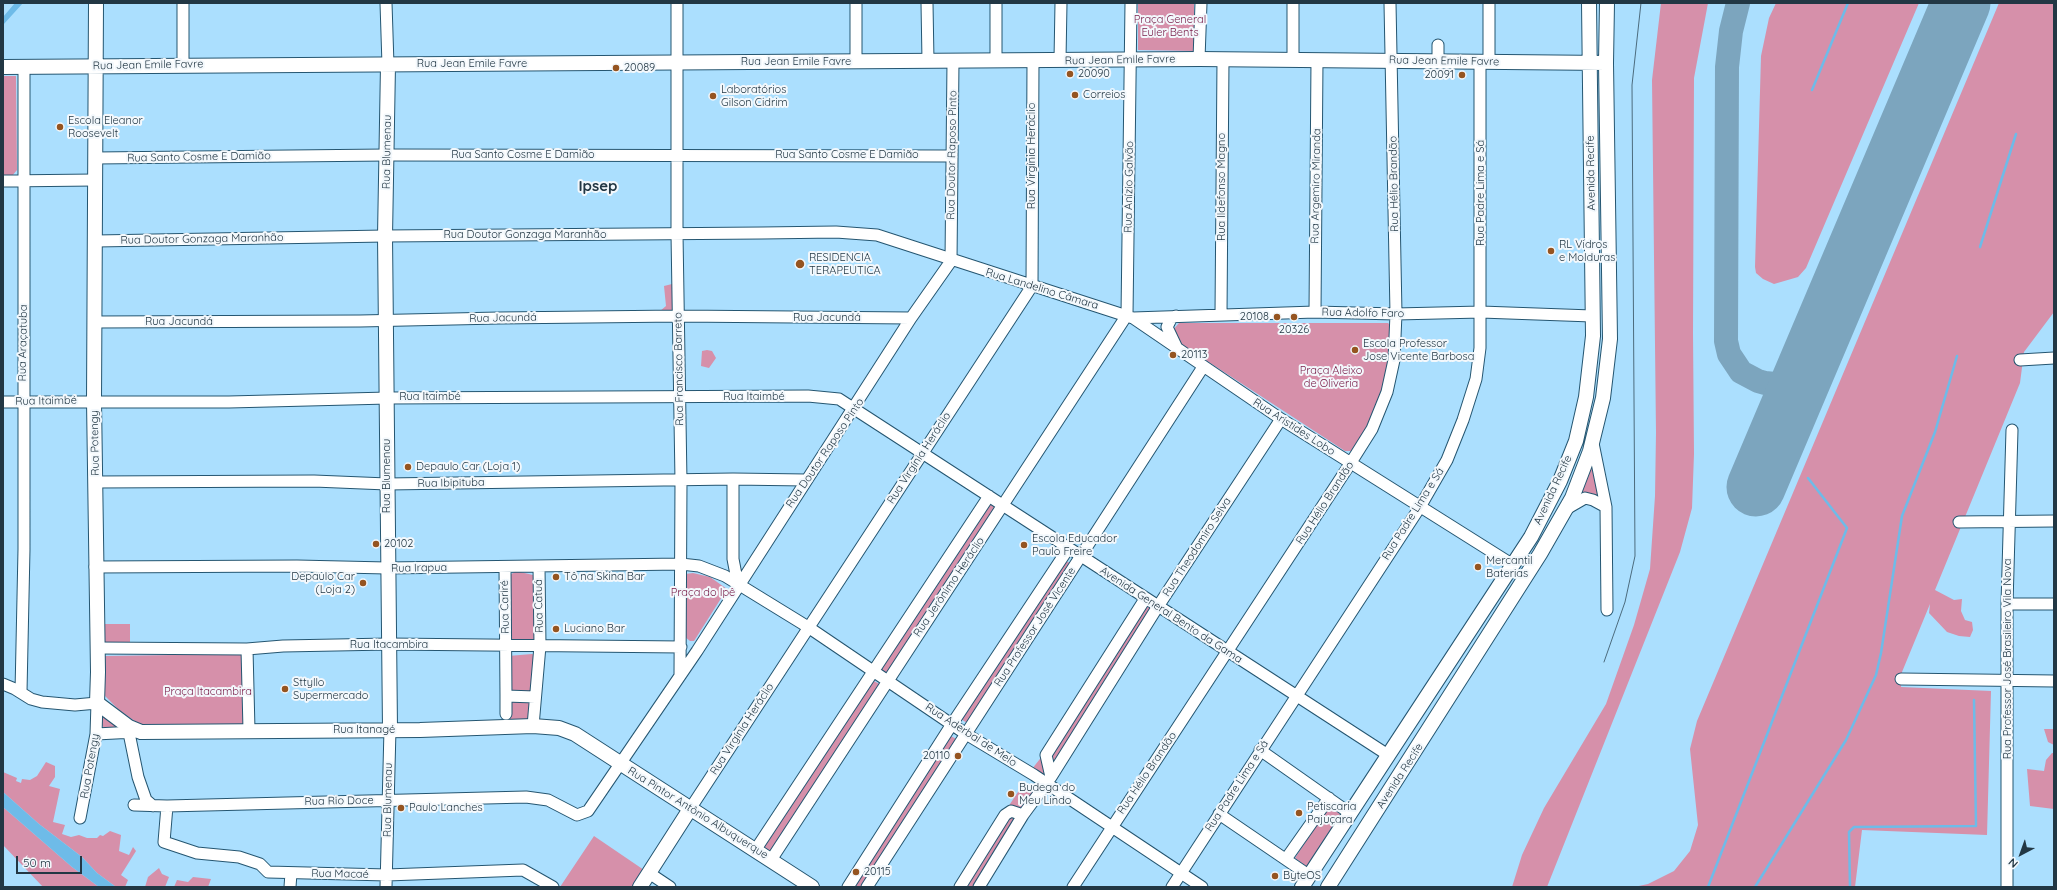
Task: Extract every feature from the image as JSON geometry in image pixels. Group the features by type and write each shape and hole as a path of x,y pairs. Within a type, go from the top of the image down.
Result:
{"main road":[{"name":"Rua Potengy","path":"96,3 94,401 95,567 98,648 96,703"},
{"name":"Avenida Recife","path":"1306,881 1513,565 1553,495 1576,441 1586,397 1591,358 1590,3"},
{"name":"Avenida Recife","path":"1328,887 1496,626 1566,508 1579,482 1593,442 1603,398 1610,339 1606,63 1607,3"},
{"name":"Rua Jean Emile Favre","path":"3,67 183,64 388,65 677,62 1223,60 1248,57 1293,60 1343,58 1485,61 1537,57 1606,63"},
{"name":"Rua Blumenau","path":"388,65 391,112 387,155 385,236 388,398 387,484 390,729"},
{"name":"Rua Itanagé","path":"96,703 135,732 533,726 560,728 584,739"},
{"name":"Rua Pintor Antônio Albuquerque","path":"584,739 690,813 756,849 812,887"},
{"name":"Rua Virgínia Heráclio","path":"640,887 690,813"}],"street":[{"path":"183,3 183,64"},
{"path":"386,3 388,65"},
{"name":"Rua Francisco Barreto","path":"677,3 677,234 681,481 680,675"},
{"path":"856,3 856,62"},
{"path":"927,3 928,61"},
{"path":"996,3 996,61"},
{"path":"1060,60 1061,3"},
{"name":"Rua Anízio Galvão","path":"1130,317 1131,3"},
{"path":"1199,59 1200,3"},
{"path":"1293,3 1293,60"},
{"name":"Rua Hélio Brandão","path":"1073,887 1350,464 1372,429 1387,392 1394,360 1396,314 1390,3"},
{"name":"Rua Padre Lima e Sá","path":"1172,887 1420,507 1446,460 1463,420 1476,379 1480,348 1485,61 1489,3"},
{"path":"1438,45 1438,61"},
{"name":"Rua Virgínia Heráclio","path":"690,813 808,628 1032,286 1033,60"},
{"name":"Rua Ildefonso Magno","path":"1221,314 1223,60"},
{"name":"Rua Argemiro Miranda","path":"1315,312 1317,60"},
{"name":"Rua Doutor Raposo Pinto","path":"588,811 680,675 806,480 855,408 912,318 951,261 953,61"},
{"name":"Rua Araçatuba","path":"21,692 24,549 24,67"},
{"name":"Rua Santo Cosme E Damião","path":"95,158 387,155 951,156"},
{"path":"3,181 95,180"},
{"name":"Rua Doutor Gonzaga Maranhão","path":"96,241 385,236 856,233 877,235 951,261"},
{"name":"Rua Landelino Câmara","path":"951,261 1130,317"},
{"name":"Rua Adolfo Faro","path":"1130,317 1315,312 1396,314 1481,312 1592,316"},
{"name":"Rua Jacundá","path":"95,322 387,321 678,316 912,318"},
{"path":"1176,316 1172,318 1167,327 1178,350"},
{"name":"Rua Aristides Lobo","path":"1130,317 1350,464 1513,565"},
{"name":"Rua Jerônimo Heráclio","path":"771,860 1003,506 1130,317"},
{"path":"2020,360 2054,358"},
{"name":"Rua Professor José Vicente","path":"868,887 1203,367"},
{"name":"Rua Itaimbé","path":"3,402 171,402 388,398 825,397 839,399 855,408"},
{"name":"Avenida General Bento da Gama","path":"855,408 1144,599 1388,755"},
{"name":"Rua Theodomiro Selva","path":"979,887 1024,816 1049,780 1158,607 1281,419"},
{"name":"Rua Professor José Brasileiro Vila Nova","path":"2007,887 2007,604 2012,430"},
{"path":"1593,442 1606,507 1608,610"},
{"path":"733,479 733,559 738,585"},
{"name":"Rua Ibipituba","path":"95,482 314,481 387,484 681,481 733,479 806,480"},
{"name":"Rua Jerônimo Heráclio","path":"756,849 989,496"},
{"path":"1566,508 1585,498 1593,500 1606,507"},
{"path":"1959,522 2054,521"},
{"name":"Rua Professor José Vicente","path":"848,887 952,724 1068,549"},
{"name":"Rua Irapua","path":"95,567 297,566 388,568 681,564 699,566 725,576 738,585"},
{"name":"Rua Cariré","path":"505,567 506,714"},
{"name":"Rua Catuá","path":"533,726 540,646 538,567"},
{"name":"Rua Aderbal de Melo","path":"738,585 874,670 966,734 1049,780 1112,826 1202,887"},
{"path":"1049,780 1046,755 1144,599"},
{"path":"2007,604 2054,604"},
{"name":"Rua Itacambira","path":"98,648 247,649 282,646 389,644 506,647 681,647"},
{"path":"247,649 249,730"},
{"path":"1901,679 2008,681 2054,680"},
{"path":"3,684 21,692 31,700 75,705 96,703"},
{"path":"506,696 535,697"},
{"name":"Rua Potengy","path":"80,818 96,734 96,703"},
{"name":"Rua Blumenau","path":"386,887 390,729"},
{"path":"135,732 138,777 146,800 152,806"},
{"name":"Rua Itanagé","path":"96,734 135,732"},
{"path":"1260,750 1351,814"},
{"name":"Rua Rio Doce","path":"134,805 167,806 526,797 548,800 577,815 588,811"},
{"path":"1286,859 1329,798"},
{"name":"Rua Macaé","path":"167,806 164,842 197,853 239,857 260,864 268,872 386,875 523,870 553,887"},
{"path":"960,887 1005,815 1011,811 1024,816"},
{"path":"1219,814 1286,859 1306,881"},
{"path":"290,887 291,873"},
{"path":"649,874 670,887"}],"green space":[{"name":"Praça General Euler Bents","path":"1138,3 1194,3 1194,51 1138,50"},
{"path":"1661,3 1708,3 1694,78 1694,454 1692,508 1680,552 1547,887 1512,887 1522,855 1544,808 1606,704 1634,625 1650,569 1655,496 1656,433 1652,80"},
{"path":"1776,3 1919,3 1806,268 1798,277 1774,284 1763,279 1756,273 1755,267 1761,56 1769,18"},
{"path":"1999,3 2054,3 2054,312 2024,352 2020,383 1935,590 1954,600 1962,599 1961,611 1965,620 1972,622 1973,630 1970,637 1959,636 1947,632 1929,613 1930,604 1902,672 1901,687 1991,691 1987,835 1862,830 1855,887 1634,887 1648,884 1674,871 1690,851 1698,825 1690,749 1697,721"},
{"path":"3,76 16,76 17,170 12,176 3,176"},
{"path":"672,284 674,313 661,313 660,311 666,306 664,286"},
{"name":"Praça Aleixo de Oliveria","path":"1179,323 1388,323 1392,327 1392,359 1372,422 1353,451 1345,451 1173,338 1173,330"},
{"path":"702,351 712,351 716,358 709,368 701,366"},
{"path":"1592,452 1603,504 1574,501"},
{"path":"988,499 999,505 889,674 880,669"},
{"path":"1066,561 1072,564 970,725 961,719"},
{"path":"516,571 533,575 537,644 512,647 508,612 510,575"},
{"name":"Praça do Ipê","path":"693,573 710,577 727,589 694,641 690,641 685,637 685,574"},
{"path":"1144,602 1154,609 1051,775 1047,755"},
{"path":"103,624 130,624 130,646 102,645"},
{"name":"Praça Itacambira","path":"242,654 246,730 149,727 136,722 119,710 101,692 104,656"},
{"path":"535,655 530,722 509,724 508,656"},
{"path":"872,680 883,686 773,855 761,847"},
{"path":"100,707 126,727 104,728 101,724"},
{"path":"2044,729 2054,729 2054,745 2048,742"},
{"path":"949,735 958,740 866,887 852,887"},
{"path":"2052,753 2054,753 2054,809 2030,806 2027,769 2044,771 2046,760"},
{"path":"1043,755 1046,777 1032,769"},
{"path":"46,762 55,766 55,777 49,786 60,789 53,822 65,825 62,834 71,837 79,835 87,838 97,838 100,835 103,836 110,831 121,835 119,851 129,855 133,847 136,851 121,875 128,880 125,887 116,887 97,873 82,857 39,824 3,792 3,772 17,778 16,781 21,783 22,779 30,780 37,776"},
{"path":"1024,783 1035,790 1027,806 1006,810"},
{"path":"1329,806 1344,817 1310,869 1295,858"},
{"path":"3,807 72,867 99,887 43,887 3,845"},
{"path":"1015,818 978,887 964,887 1008,819"},
{"path":"594,836 644,870 632,887 560,887"},
{"path":"159,868 162,874 169,877 165,887 145,887 148,877"},
{"path":"193,877 211,879 208,887 174,887 177,880 188,882"}],"water":[{"path":"15,3 23,3 3,25 3,17"},
{"path":"3,792 39,824 82,857 97,873 116,887 99,887 72,867 3,807"}],"waterway":[{"path":"1812,90 1848,3"},
{"path":"1980,247 2016,134"},
{"path":"1755,887 1846,740 1876,675 1881,653 1902,516 1935,432 1957,356"},
{"path":"1708,887 1847,528 1808,478"},
{"path":"1850,887 1849,832 1854,827 1976,826 1974,700"}],"taxiway":[{"path":"1738,3 1731,31 1727,67 1726,341 1729,354 1741,372 1765,383 1775,384 1794,377 1804,368 1813,353"}],"runway":[{"path":"1756,487 1961,3"}],"tram line":[{"path":"1604,662 1625,602 1635,556 1632,85 1641,3"}],"place":[{"name":"20089","path":"616,68"},
{"name":"20090","path":"1070,74"},
{"name":"20091","path":"1462,75"},
{"name":"Correios","path":"1075,95"},
{"name":"Laboratórios Gilson Cidrim","path":"713,96"},
{"name":"Escola Eleanor Roosevelt","path":"60,127"},
{"name":"RL Vidros e Molduras","path":"1551,251"},
{"name":"RESIDENCIA TERAPEUTICA","path":"800,264"},
{"name":"20108","path":"1277,317"},
{"name":"20326","path":"1294,317"},
{"name":"Escola Professor Jose Vicente Barbosa","path":"1355,350"},
{"name":"20113","path":"1173,355"},
{"name":"Depaulo Car (Loja 1)","path":"408,467"},
{"name":"20102","path":"376,544"},
{"name":"Escola Educador Paulo Freire","path":"1024,545"},
{"name":"Mercantil Baterias","path":"1478,567"},
{"name":"Tô na Skina Bar","path":"556,577"},
{"name":"Depaulo Car (Loja 2)","path":"363,583"},
{"name":"Luciano Bar","path":"556,629"},
{"name":"Sttyllo Supermercado","path":"285,689"},
{"name":"20110","path":"958,756"},
{"name":"Budega do Meu Lindo","path":"1011,794"},
{"name":"Paulo Lanches","path":"401,808"},
{"name":"Petiscaria Pajuçara","path":"1299,813"},
{"name":"20115","path":"856,872"},
{"name":"ByteOS","path":"1275,876"}],"district":[{"name":"Ipsep","path":"598,186"}]}
